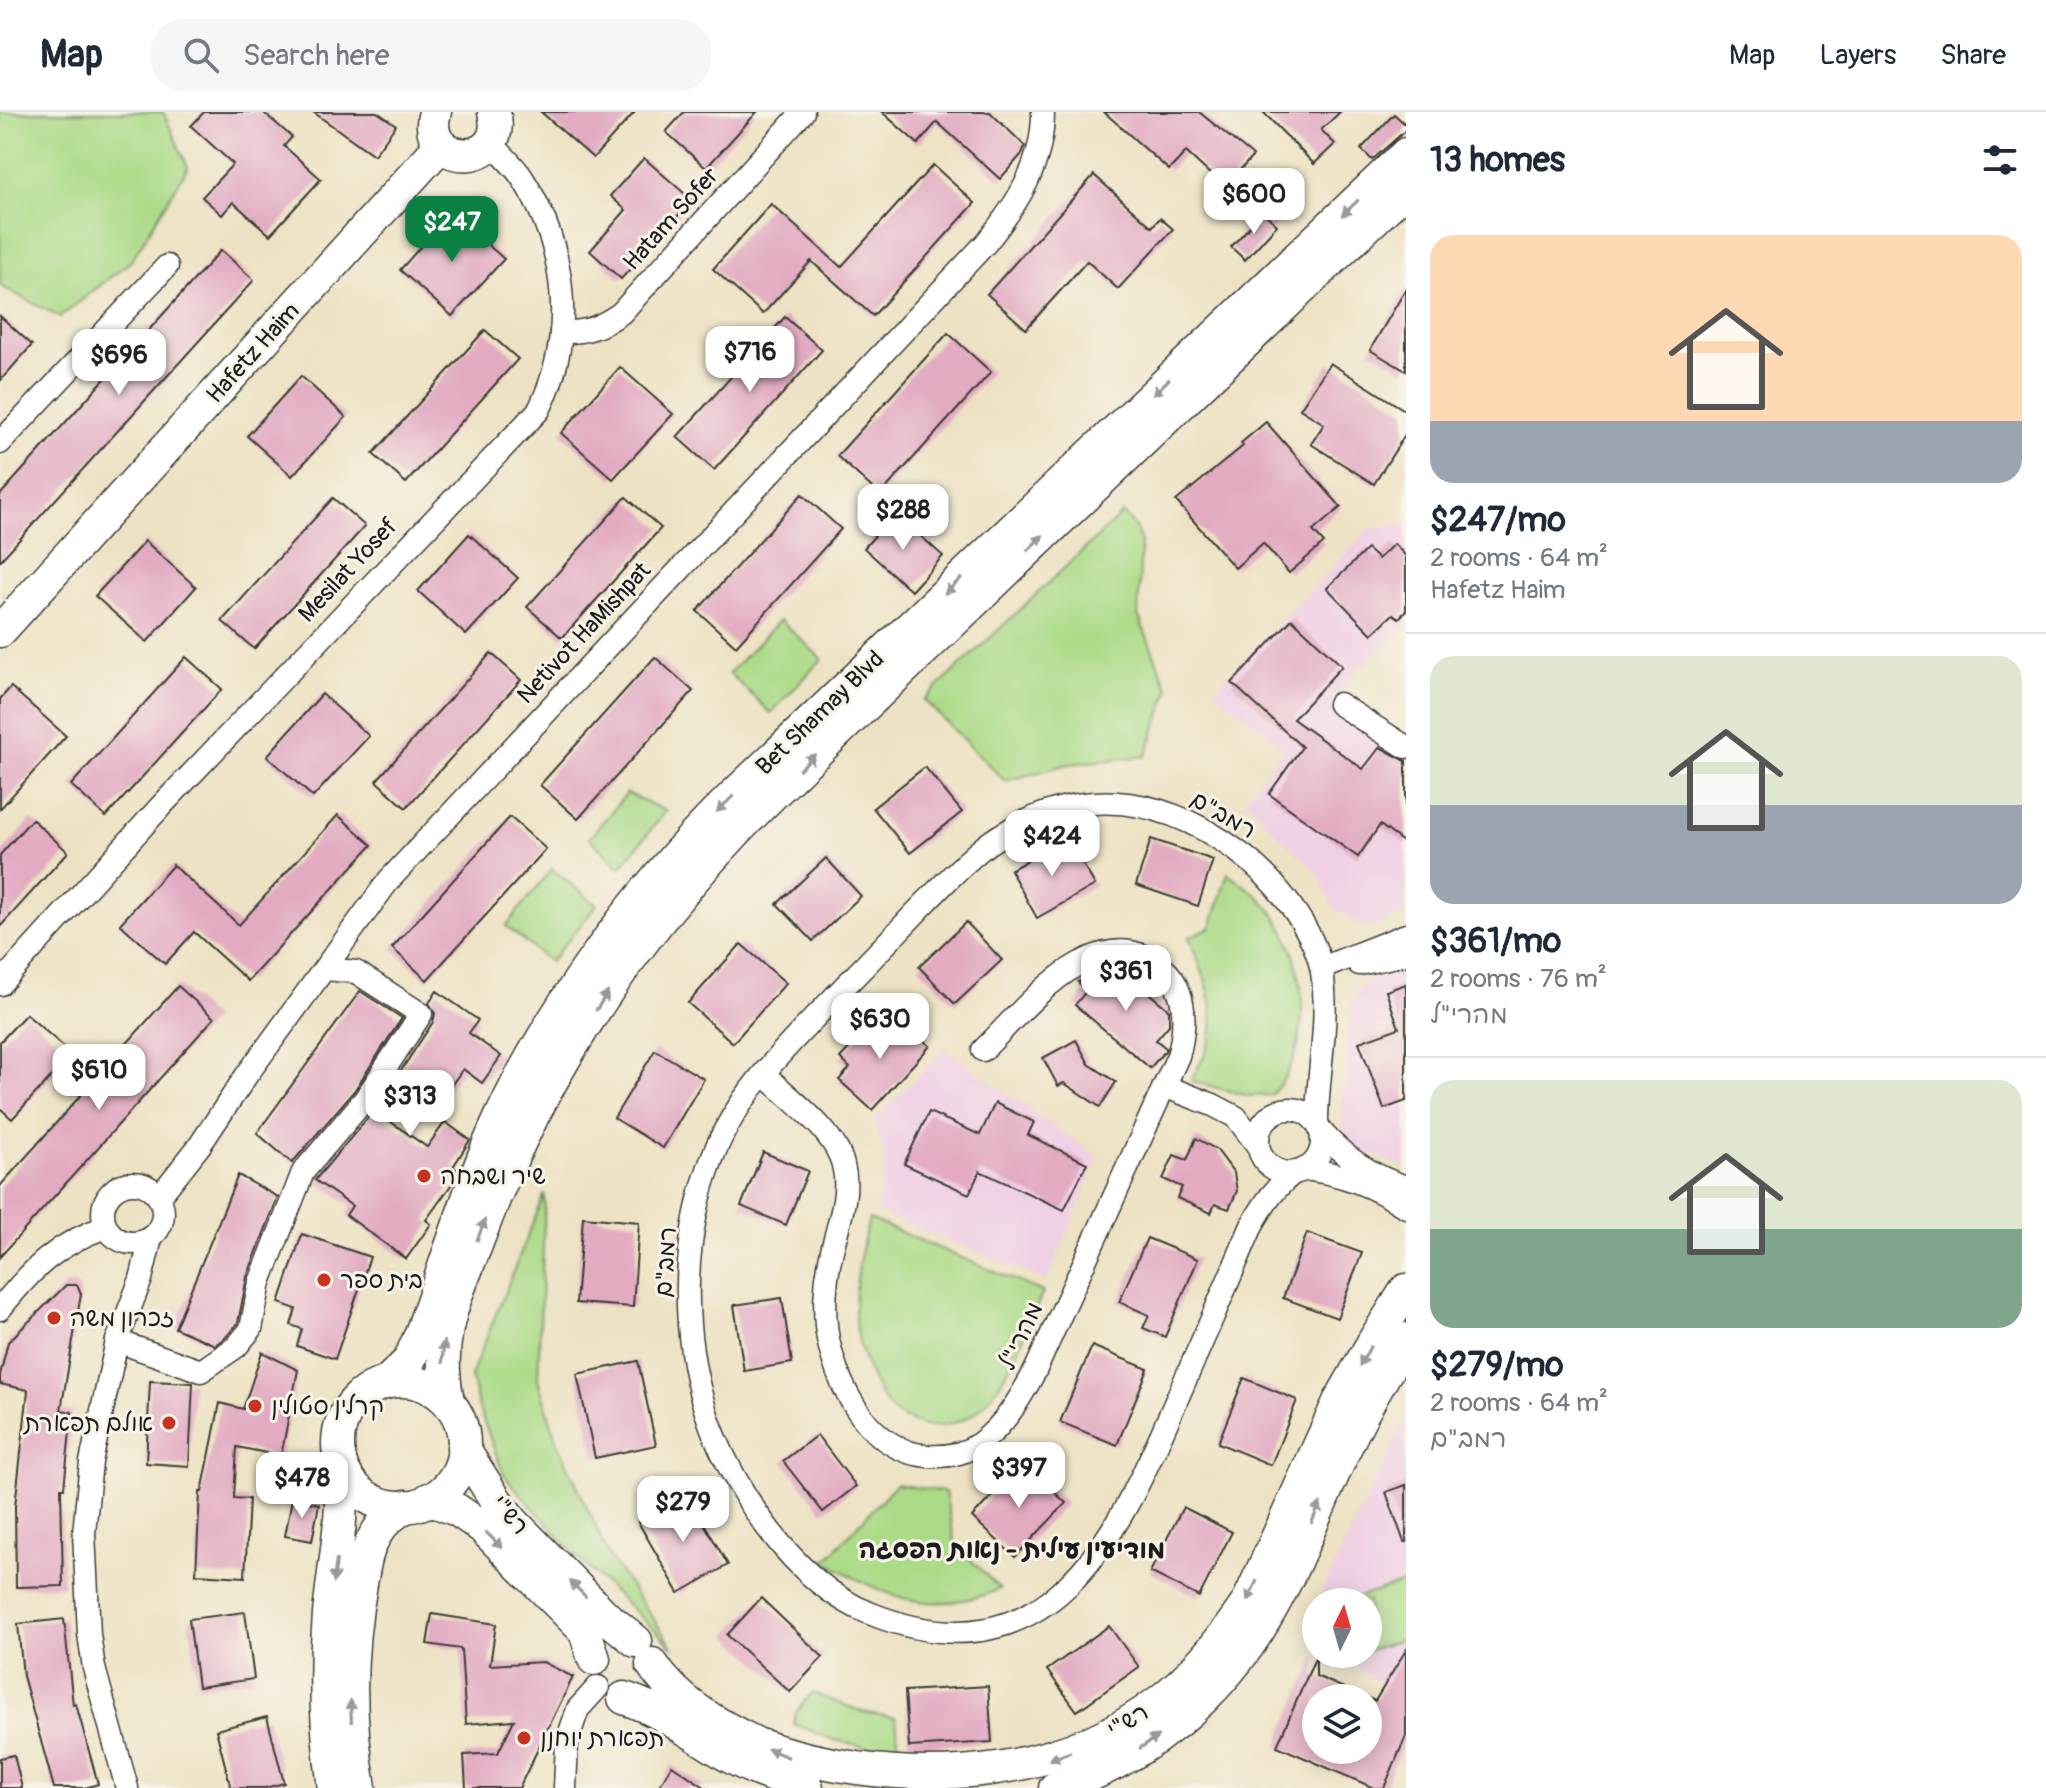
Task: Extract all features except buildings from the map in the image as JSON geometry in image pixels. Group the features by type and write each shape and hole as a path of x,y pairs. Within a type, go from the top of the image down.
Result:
{"street":[{"path":"435,112 433,129 441,145 461,155 482,150 492,127"},
{"name":"Hatam Sofer","path":"561,332 600,328 621,313 803,112"},
{"name":"Netivot HaMishpat","path":"159,1197 401,867 986,243 1027,185 1039,154 1043,112"},
{"name":"Mesilat Yosef","path":"0,984 161,806 539,410 549,390 564,304 553,242 522,177 492,127"},
{"name":"Hafetz Haim","path":"0,631 441,145"},
{"name":"Bet Shamay Blvd","path":"448,1401 442,1362 444,1301 488,1146 525,1070 576,987 621,923 674,856 754,776 1406,154"},
{"name":"Bet Shamay Blvd","path":"386,1383 409,1361 444,1301 532,1115 567,1054 672,902 766,801 1406,189"},
{"path":"0,443 167,266"},
{"path":"1339,704 1406,747"},
{"name":"רמב\"ם","path":"1253,1223 1143,1478 1116,1527 1067,1588 1031,1613 993,1629 953,1632 917,1629 851,1606 820,1583 763,1522 720,1446 706,1410 689,1324 694,1218 713,1154 739,1103 956,872 987,845 1018,826 1045,815 1092,803 1128,803 1182,817 1213,833 1250,860 1281,894 1307,932 1322,968 1324,1008 1319,1127"},
{"path":"1322,968 1406,935"},
{"name":"מהרי\"ל","path":"764,1074 821,1128 836,1146 844,1166 843,1209 830,1257 826,1314 828,1339 849,1395 862,1417 879,1436 898,1449 916,1455 940,1457 962,1452 980,1443 1020,1398 1178,1056 1185,1019 1181,1001 1167,972 1152,960 1123,951 1093,956 1058,976 983,1050"},
{"path":"1322,968 1369,963 1406,954"},
{"path":"117,1341 201,1371 236,1347 251,1329 260,1282 303,1172 365,1099 421,1014 356,972 326,969"},
{"path":"1253,1223 1262,1125 1303,1090 1320,1062"},
{"path":"1164,1086 1236,1117 1269,1165 1278,1170 1333,1172 1349,1177 1406,1207"},
{"path":"1213,1105 1235,1110 1300,1110 1332,1144 1357,1163 1406,1187"},
{"path":"1253,1223 1279,1184 1316,1160 1321,1151 1319,1127"},
{"path":"127,1788 94,1668 89,1634 84,1533 91,1462 117,1341 141,1279 151,1238 163,1222 164,1212 159,1197 146,1185 136,1183 116,1188 103,1207 106,1227 121,1241 131,1243 151,1238"},
{"path":"0,1309 24,1278 59,1247 82,1234 106,1227"},
{"name":"רש\"י","path":"463,1448 513,1522 644,1653 663,1681 714,1721 777,1754 835,1771 913,1781 1006,1772 1080,1748 1132,1721 1187,1678 1231,1627 1248,1602 1339,1402 1406,1290"},
{"name":"רש\"י","path":"1055,1788 1097,1773 1148,1743 1184,1716 1232,1666 1268,1615 1353,1431 1406,1339"},
{"path":"334,1788 329,1755 327,1650 341,1516 338,1433 343,1416 366,1391 386,1383 414,1382 433,1389 448,1401 458,1417 464,1436 463,1448 457,1474 445,1489 386,1521 370,1546 357,1601 350,1694 352,1737 360,1788"},
{"path":"341,1466 361,1493 376,1502 417,1502"},
{"name":"רש\"י","path":"417,1502 457,1510 482,1527 585,1631 605,1681"},
{"path":"605,1681 642,1691 648,1683 644,1653 616,1639 598,1650 605,1681 665,1714 723,1753 807,1788"},
{"path":"565,1788 567,1741 578,1709 605,1681"}],"shaded area":[{"path":"1406,522 1406,626 1365,662 1332,699 1406,750 1406,913 1368,929 1333,908 1319,874 1245,799 1285,748 1214,691 1368,530"},
{"path":"1406,965 1406,1168 1356,1148 1342,1129 1347,1038 1353,994 1364,982"},
{"path":"945,1049 1098,1158 1047,1281 876,1211 882,1183 883,1152 875,1119"},
{"path":"1406,1416 1406,1698 1356,1668 1382,1668 1382,1588 1324,1588"}],"green space":[{"path":"0,112 163,112 188,167 131,261 60,317 0,286"},
{"path":"1123,513 1135,527 1141,542 1138,615 1169,690 1146,756 1069,764 1005,781 924,700"},
{"path":"780,620 822,659 771,713 729,673"},
{"path":"627,793 666,811 620,868 589,838"},
{"path":"552,869 597,905 550,962 506,926"},
{"path":"1228,873 1258,896 1278,920 1298,970 1302,998 1296,1051 1286,1075 1271,1095 1249,1096 1191,1081 1209,1046 1212,1014 1208,988 1189,937 1211,927"},
{"path":"545,1193 538,1379 556,1439 610,1558 674,1648 582,1562 504,1475 478,1406 471,1376"},
{"path":"869,1219 1043,1292 999,1386 978,1410 966,1418 935,1426 906,1420 889,1407 873,1382 858,1336 855,1310 859,1264"},
{"path":"896,1484 945,1492 955,1544 1000,1589 951,1602 909,1599 869,1585 825,1561"},
{"path":"1406,1582 1406,1638 1382,1646 1382,1590"},
{"path":"812,1693 863,1712 896,1718 899,1754 834,1740 794,1724 796,1712"}],"place":[{"name":"שיר ושבחה","path":"424,1176"},
{"name":"בית ספר","path":"324,1280"},
{"name":"זכרון משה","path":"54,1318"},
{"name":"קרלין סטולין","path":"255,1406"},
{"name":"אולם תפארת","path":"169,1423"},
{"name":"תפארת יוחנן","path":"524,1738"}],"district":[{"name":"מודיעין עילית - נאות הפסגה","path":"1012,1550"}]}
